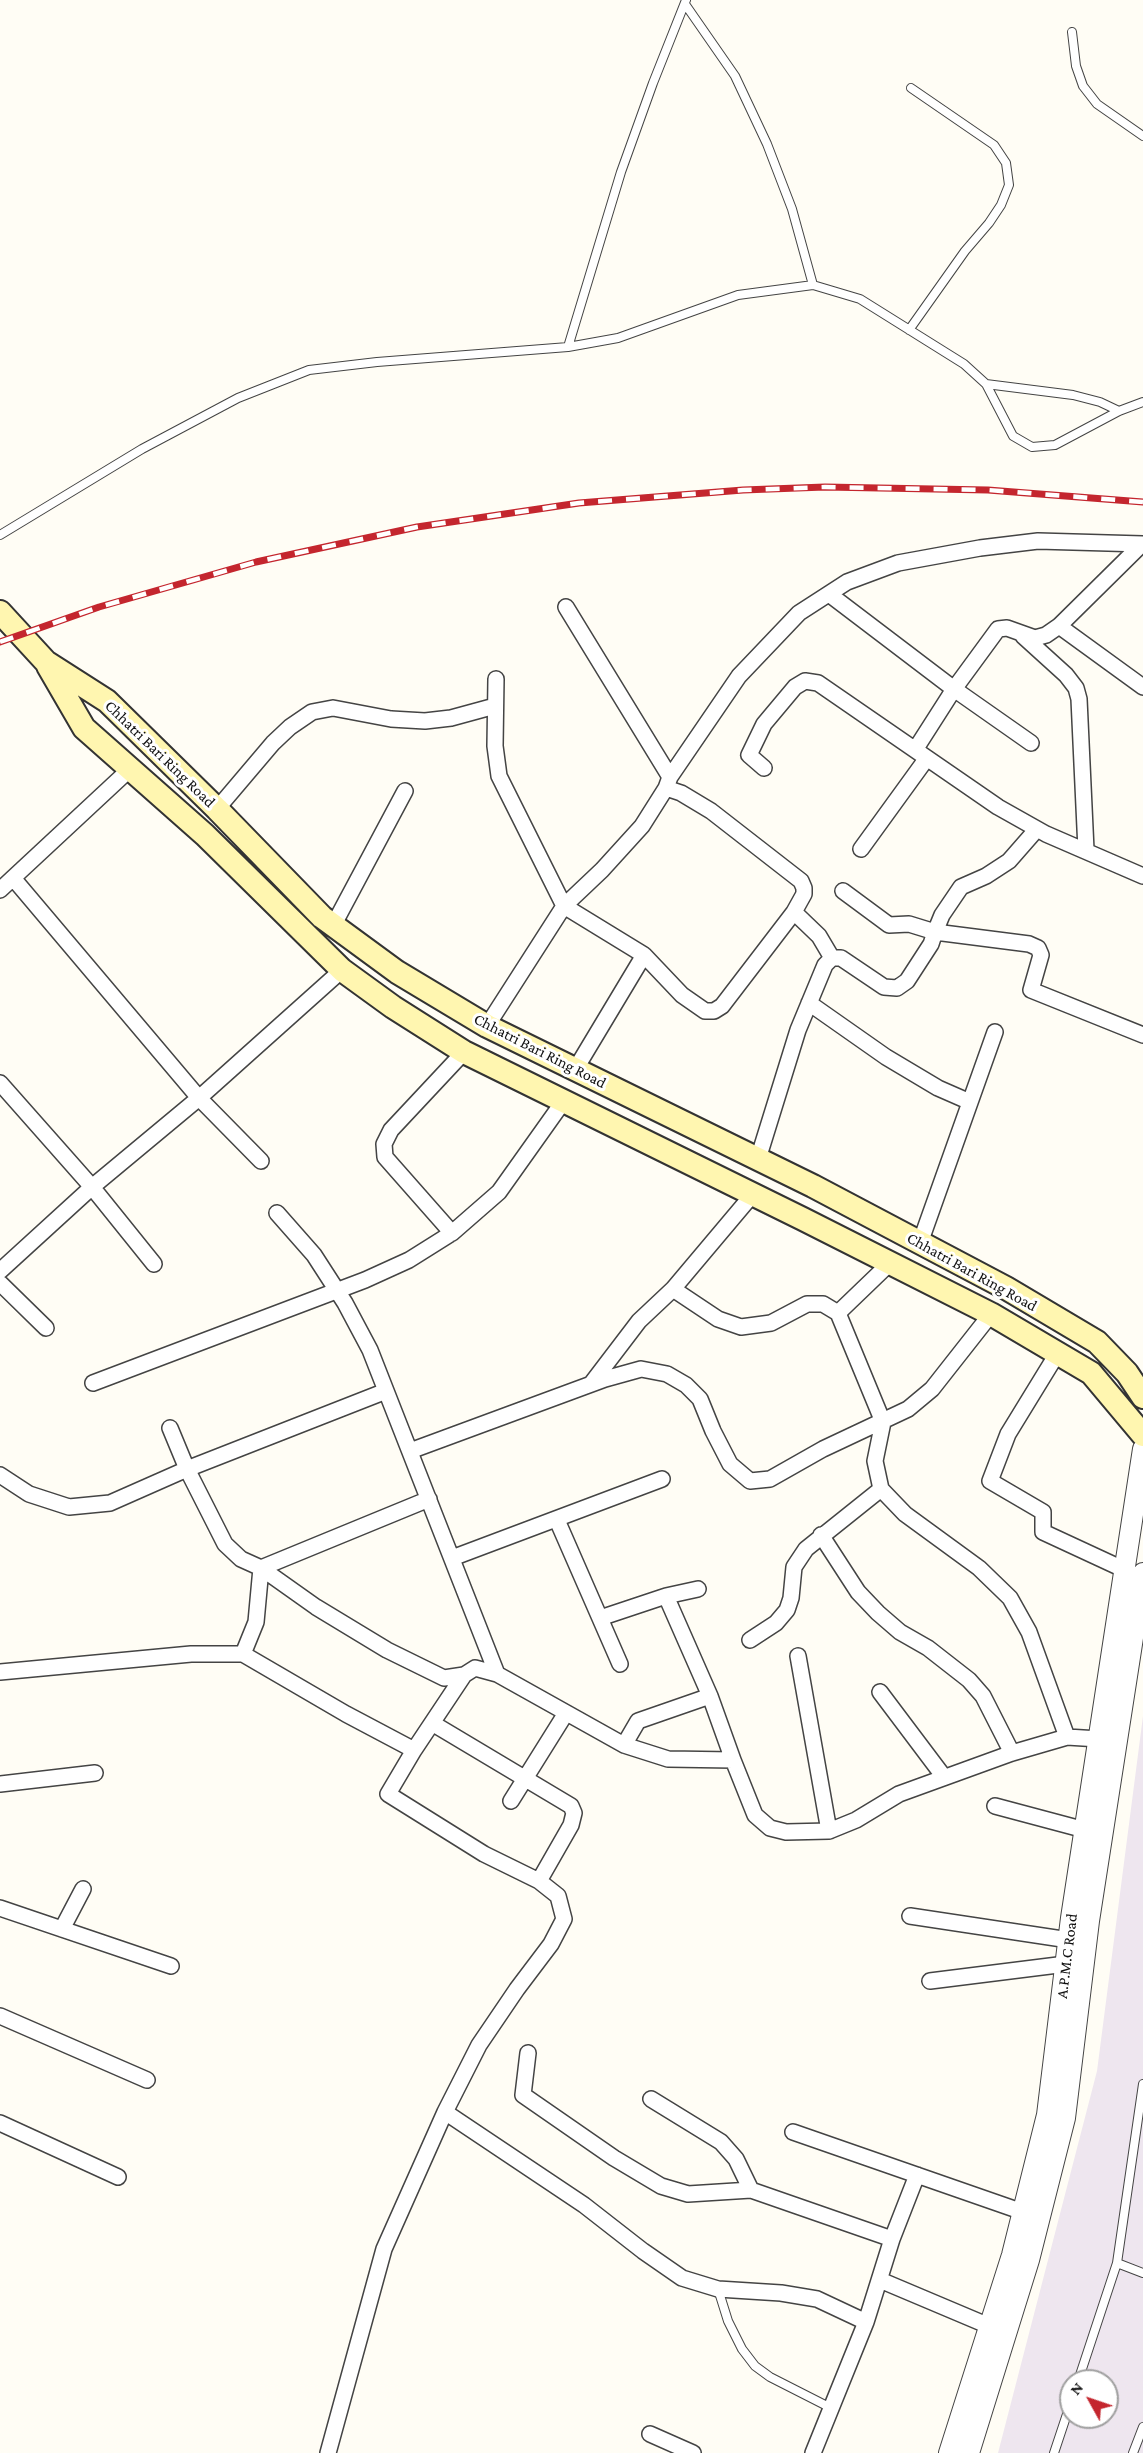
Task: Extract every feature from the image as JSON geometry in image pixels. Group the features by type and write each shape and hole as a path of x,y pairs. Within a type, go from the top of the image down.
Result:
{"main road":[{"name":"Chhatri Bari Ring Road","path":"0,612 46,662 107,701 333,926 397,972 487,1026 758,1159 1006,1288 1097,1342 1127,1372 1143,1397"},
{"path":"46,662 84,728 205,835 342,970 393,1007 464,1052 991,1314 1091,1373 1143,1435"}],"street":[{"path":"487,1026 564,906 602,870 642,826 668,782 739,676 799,613 847,582 898,563 980,548 1038,542 1142,544"},
{"path":"861,849 921,754 954,689 998,629 1007,628 1035,638 1046,635 1059,626 1142,544"},
{"path":"829,594 954,689 1031,743"},
{"path":"496,680 495,746 500,777 564,906 644,955 682,995 705,1011 714,1011 722,1006 794,912 804,894 804,888 801,881 711,811 681,793 668,782 566,607"},
{"path":"1059,626 1143,687"},
{"path":"1020,633 1066,675 1076,688 1079,699 1086,850"},
{"path":"764,768 749,755 764,724 795,687 804,681 818,682 998,807 1037,829 1143,876"},
{"path":"217,809 273,743 290,727 312,712 333,708 391,719 425,721 451,718 495,706"},
{"path":"0,890 130,769"},
{"path":"333,926 405,791"},
{"path":"758,1159 788,1059 825,965 832,958 841,958 884,987 897,988 907,981 930,944 942,915 961,887 986,876 1009,861 1037,829"},
{"path":"13,878 199,1098 261,1161"},
{"path":"843,891 889,925 909,924 935,932 1029,944 1038,948 1041,955 1031,990 1143,1035"},
{"path":"794,912 819,936 832,958"},
{"path":"575,1070 644,955"},
{"path":"0,1271 342,970"},
{"path":"809,1003 886,1057 938,1088 970,1102"},
{"path":"920,1243 995,1032"},
{"path":"452,1233 385,1157 384,1144 391,1130 464,1052"},
{"path":"0,1083 93,1187 154,1264"},
{"path":"93,1383 409,1260 452,1233 499,1192 564,1102"},
{"path":"591,1384 639,1321 673,1289 753,1194"},
{"path":"277,1212 314,1256 360,1330 497,1674"},
{"path":"838,1313 890,1263"},
{"path":"0,1282 46,1328"},
{"path":"673,1289 718,1319 741,1327 771,1323 807,1304 823,1304 838,1313 883,1422 875,1461 881,1489 905,1514 979,1568 1010,1598 1029,1632 1067,1737"},
{"path":"410,1451 591,1384 641,1369 668,1374 686,1385 700,1399 730,1464 750,1481 770,1479 823,1449 908,1409 932,1389 991,1314"},
{"path":"1057,1354 1008,1434 990,1481 1043,1512 1043,1532 1134,1571"},
{"path":"0,1474 29,1494 69,1507 110,1503 187,1469 386,1391"},
{"path":"170,1428 187,1469 225,1544 241,1559 261,1568 316,1607 387,1650 444,1678 464,1675"},
{"name":"A.P.M.C Road","path":"969,2453 1029,2260 1065,2118 1134,1571 1143,1449"},
{"path":"452,1558 662,1479"},
{"path":"750,1640 776,1623 787,1610 792,1598 794,1567 806,1548 881,1489"},
{"path":"261,1568 429,1499"},
{"path":"557,1520 620,1664"},
{"path":"821,1535 858,1592 878,1613 900,1632 928,1648 969,1680 983,1696 1012,1753"},
{"path":"243,1654 256,1622 261,1568"},
{"name":"A.P.M.C Road","path":"949,2453 1023,2212 1047,2115 1069,1941 1099,1739 1134,1571"},
{"path":"600,1618 698,1588"},
{"path":"666,1596 710,1696 755,1815 770,1828 786,1832 829,1831 856,1820 899,1794 1012,1753 1067,1737 1099,1739"},
{"path":"0,1672 191,1654 243,1654 346,1714 414,1750"},
{"path":"798,1656 829,1831"},
{"path":"328,2453 384,2249 445,2112 479,2045 551,1944 564,1919 558,1896 539,1881 484,1854 388,1794 464,1675 475,1668 497,1674 624,1745 668,1759 733,1760"},
{"path":"880,1692 944,1777"},
{"path":"624,1745 638,1722 710,1696"},
{"path":"511,1801 566,1713"},
{"path":"432,1723 564,1801 574,1813 572,1825 539,1881"},
{"path":"0,1784 95,1773"},
{"path":"995,1806 1085,1830"},
{"path":"62,1929 83,1889"},
{"path":"0,1908 171,1966"},
{"path":"910,1916 1069,1941"},
{"path":"930,1981 1066,1964"},
{"path":"0,2016 147,2080"},
{"path":"528,2053 523,2095 614,2158 660,2186 688,2194 751,2190 892,2239"},
{"path":"651,2099 721,2142 736,2158 751,2190"},
{"path":"445,2112 555,2185 682,2278 718,2289 782,2292 817,2299 866,2322"},
{"path":"0,2123 118,2177"},
{"path":"793,2132 1023,2212"},
{"path":"813,2453 866,2322 892,2239 917,2175"},
{"path":"880,2280 989,2326"},
{"path":"650,2434 693,2453"}],"lane":[{"path":"686,2 735,76 767,144 792,209 813,285"},
{"path":"568,347 621,172 653,83 686,2"},
{"path":"1072,32 1076,66 1083,86 1097,104 1143,136"},
{"path":"909,330 965,250 995,214 1010,185 1006,163 993,145 911,88"},
{"path":"0,535 142,449 238,398 309,370 377,362 568,347 618,338 738,295 813,285 860,299 964,364 986,384 1013,436 1032,447 1055,445 1119,411 1143,402"},
{"path":"986,384 1073,395 1100,402 1119,411"},
{"path":"1082,2369 1117,2263 1143,2084"},
{"path":"1117,2263 1143,2273"},
{"path":"718,2289 737,2340 755,2366 770,2377 831,2408"},
{"path":"1133,2453 1143,2427"},
{"path":"1054,2453 1062,2429"}],"shaded area":[{"path":"1143,1716 1143,2453 998,2453 1097,2071"}],"railway":[{"path":"0,642 99,607 256,562 417,527 579,503 743,490 825,487 988,490 1143,502"}]}
